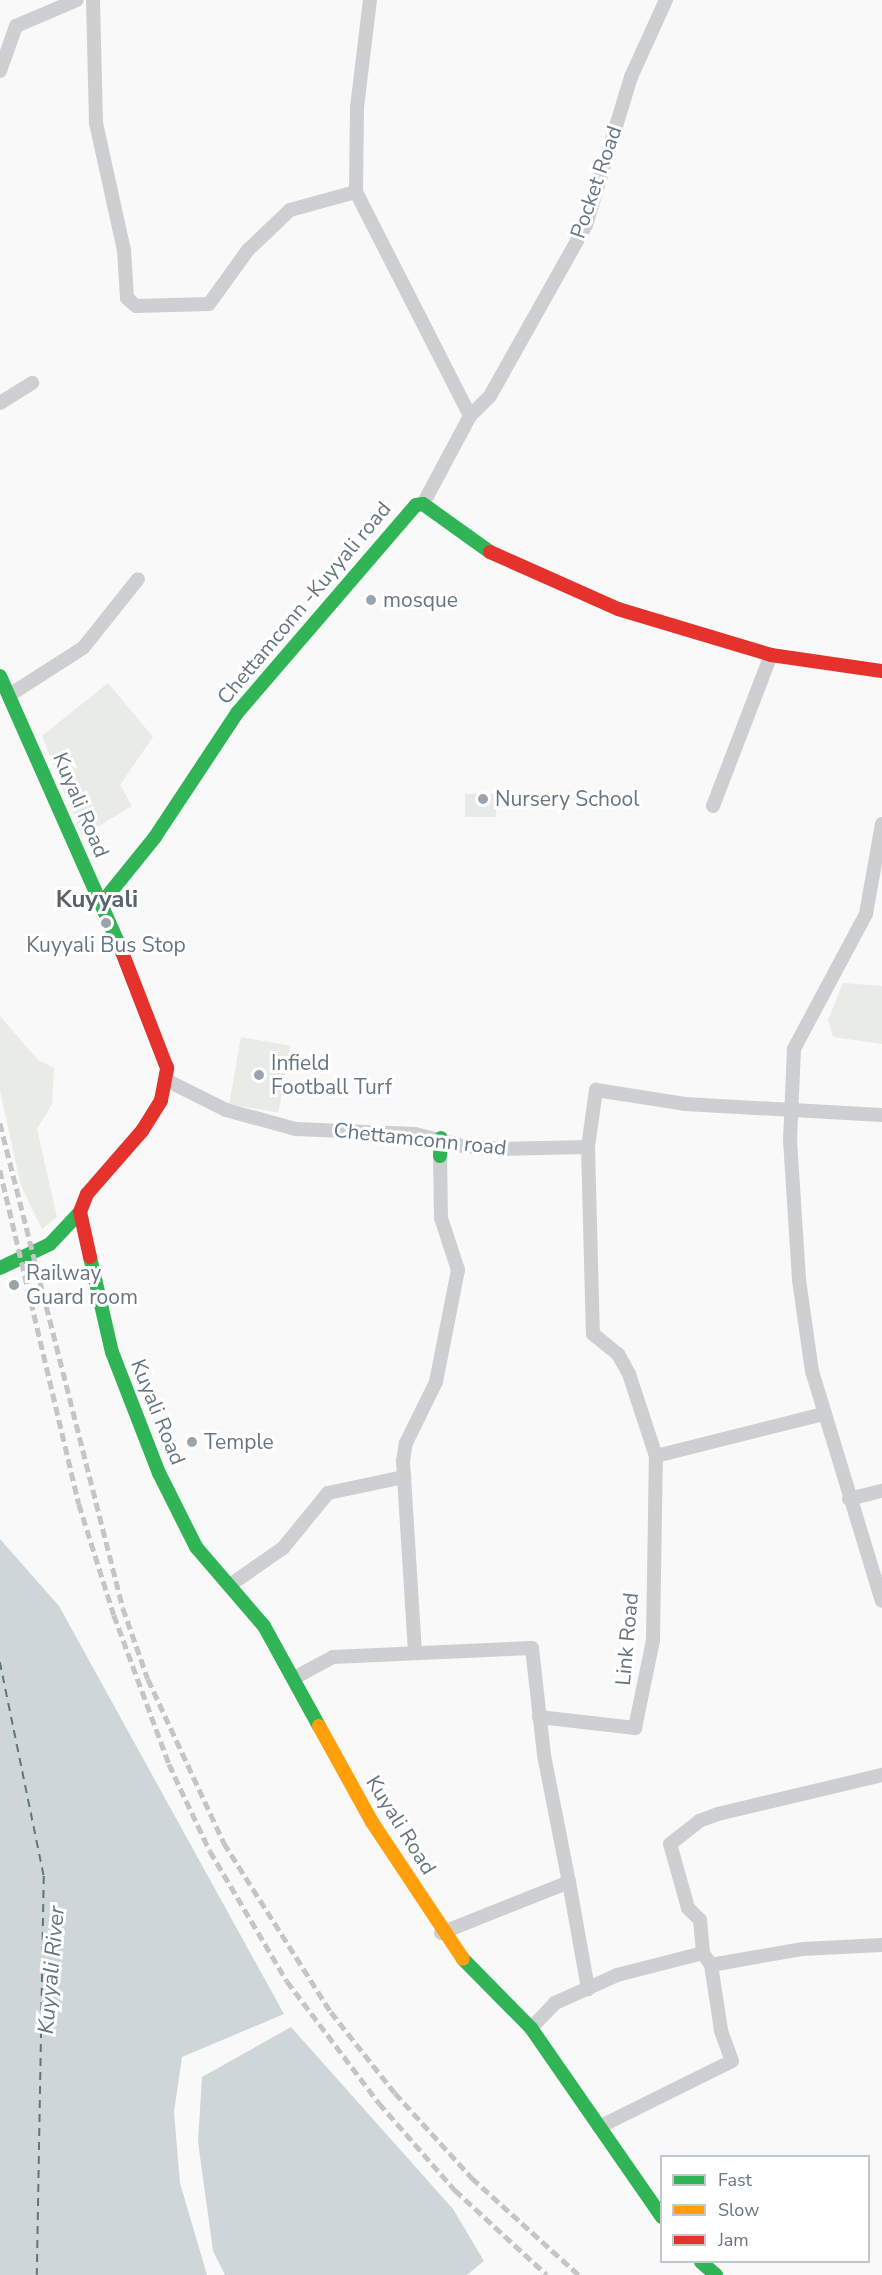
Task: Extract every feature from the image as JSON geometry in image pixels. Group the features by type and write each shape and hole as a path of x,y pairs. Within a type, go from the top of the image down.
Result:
{"main road":[{"name":"Chettamconn -Kuyyali road","path":"101,904 155,837 237,713 400,521 423,504 476,545 570,589 771,655 882,671"},
{"name":"Kuyali Road","path":"0,676 11,694 163,1050 168,1082"},
{"path":"0,1268 50,1244 80,1212 87,1194 142,1131 168,1082"},
{"path":"440,1156 441,1138"},
{"name":"Kuyali Road","path":"80,1212 112,1352 137,1420 196,1547 264,1626 372,1822 441,1933 531,2028 660,2214"},
{"path":"701,2263 716,2275"}],"street":[{"path":"0,71 16,26 42,7 77,0"},
{"path":"93,0 96,123 124,250 127,298 136,306 209,304 248,250 290,210 356,192"},
{"path":"370,0 357,108 356,192 470,416"},
{"name":"Pocket Road","path":"423,504 470,416 490,396 586,225 631,77 666,0"},
{"path":"0,403 32,383"},
{"path":"11,694 83,648 138,579"},
{"path":"713,806 771,655"},
{"path":"882,824 866,914 794,1049 790,1107 799,1281 823,1414 882,1601"},
{"name":"Chettamconn road","path":"168,1082 226,1110 288,1128 441,1138 501,1149 588,1147"},
{"path":"588,1147 596,1090 686,1104 790,1107 882,1115"},
{"name":"Link Road","path":"539,1717 635,1728 653,1640 656,1456 629,1374 618,1354 593,1334 588,1147"},
{"path":"416,1652 404,1477 406,1443 436,1382 458,1270 441,1218 440,1156"},
{"path":"656,1456 823,1414"},
{"path":"230,1585 283,1548 328,1493 404,1477"},
{"path":"849,1499 882,1491"},
{"path":"294,1678 333,1657 532,1648 539,1717 588,1989"},
{"path":"599,2127 732,2061 721,2030 711,1965 703,1953 700,1920 688,1908 670,1844 699,1821 718,1814 882,1775"},
{"path":"441,1933 568,1882"},
{"path":"711,1965 802,1949 882,1945"},
{"path":"531,2028 555,2003 617,1975 703,1953"}],"shaded area":[{"path":"108,683 153,737 120,785 132,806 82,836 42,736"},
{"path":"465,794 496,794 496,817 465,817"},
{"path":"843,983 882,986 882,1044 833,1037 828,1020"},
{"path":"0,1016 38,1060 54,1068 52,1104 37,1129 57,1217 42,1229 21,1186 0,1091"},
{"name":"Infield Football Turf","path":"241,1037 290,1046 278,1113 229,1104"}],"water":[{"name":"Kuyyali River","path":"0,1539 59,1606 284,2014 182,2057 174,2112 180,2183 207,2275 0,2275"},
{"path":"291,2027 453,2209 484,2261 467,2275 225,2275 213,2251 198,2142 202,2077"}],"ferry route":[{"path":"0,1662 44,1876 37,2275"}],"railway":[{"path":"0,1123 123,1608 148,1679 224,1843 331,2012 395,2093 472,2178 579,2275"},
{"path":"0,1170 79,1504 114,1615 169,1764 210,1851 287,1981 379,2103 455,2190 547,2275"}],"traffic: fast":[{"path":"101,904 155,837 237,713 416,505 423,504 490,552"},
{"path":"0,676 120,947"},
{"path":"440,1156 441,1138"},
{"path":"0,1268 50,1244 80,1212"},
{"path":"90,1257 112,1352 159,1473 196,1547 264,1626 319,1726"},
{"path":"463,1959 531,2028 660,2214"},
{"path":"702,2263 716,2275"}],"traffic: slow":[{"path":"319,1726 372,1822 463,1959"}],"traffic: jam":[{"path":"490,552 618,609 771,655 882,671"},
{"path":"90,1257 80,1212 87,1194 142,1131 161,1100 167,1068 120,947"}],"place":[{"name":"mosque","path":"371,600"},
{"name":"Nursery School","path":"483,799"},
{"name":"Kuyyali Bus Stop","path":"106,923"},
{"name":"Infield Football Turf","path":"259,1075"},
{"name":"Railway Guard room","path":"14,1285"},
{"name":"Temple","path":"192,1442"}],"district":[{"name":"Kuyyali","path":"97,900"}]}
